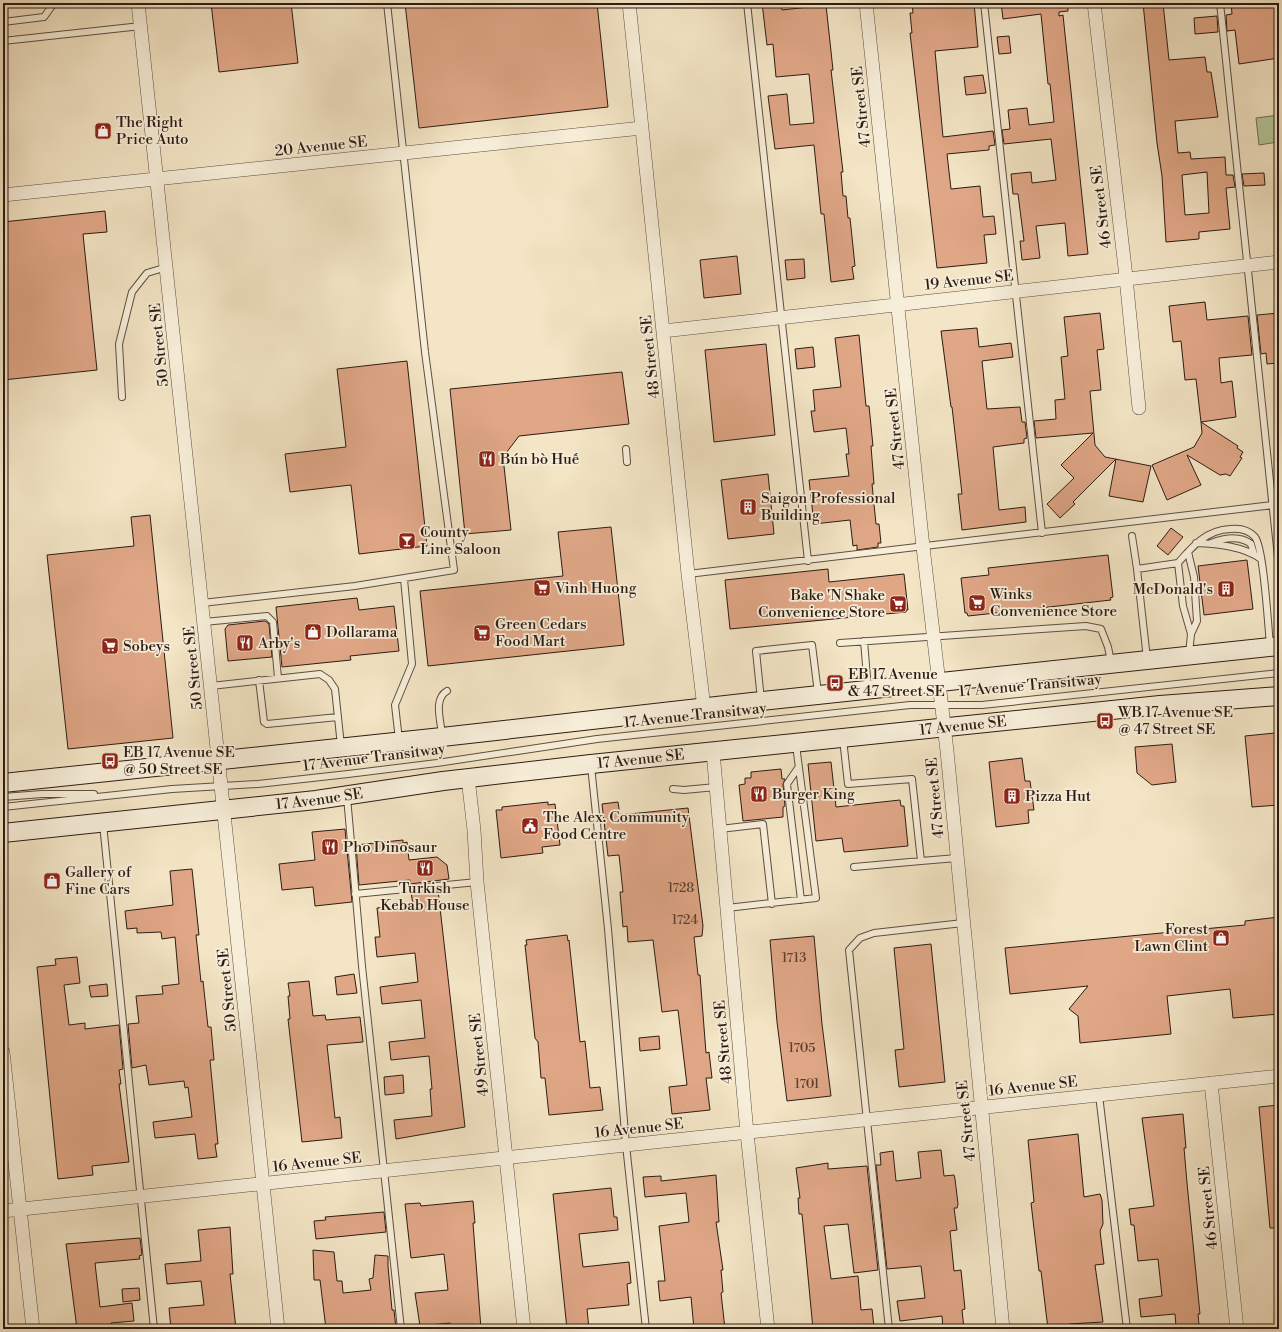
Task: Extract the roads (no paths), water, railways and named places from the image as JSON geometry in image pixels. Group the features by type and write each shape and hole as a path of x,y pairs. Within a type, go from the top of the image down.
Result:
{"main road":[{"path":"3,783 442,738 761,701 1275,647"},
{"name":"17 Avenue SE","path":"3,833 346,796 468,778 591,764 1187,702 1279,696"}],"street":[{"name":"50 Street SE","path":"138,3 225,809 278,1329"},
{"name":"48 Street SE","path":"629,3 688,574 704,708"},
{"name":"47 Street SE","path":"866,3 923,547 944,728 980,1108 1004,1329"},
{"name":"46 Street SE","path":"1094,3 1126,279 1139,408"},
{"name":"20 Avenue SE","path":"3,195 642,128"},
{"name":"19 Avenue SE","path":"663,331 1279,262"},
{"name":"48 Street SE","path":"713,752 747,1133 768,1329"},
{"name":"49 Street SE","path":"468,778 474,830 477,882 524,1329"},
{"path":"3,1052 33,1329"},
{"name":"16 Avenue SE","path":"3,1211 1279,1076"},
{"name":"46 Street SE","path":"1211,1083 1237,1329"}],"lane":[{"path":"3,22 44,17 54,3"},
{"path":"202,603 404,579 454,570 425,352 387,3"},
{"path":"747,3 808,561"},
{"path":"984,3 1042,533"},
{"path":"1220,3 1274,505 1279,567"},
{"path":"3,41 141,26"},
{"path":"122,397 119,344 132,292 148,273 167,267"},
{"path":"626,449 627,462"},
{"path":"688,574 1274,505"},
{"path":"1137,569 1178,563 1196,543 1216,531 1240,528 1247,530 1254,536 1258,544 1275,647"},
{"path":"1132,536 1148,660"},
{"path":"1210,544 1224,539 1241,540 1251,544 1254,554"},
{"path":"1196,543 1210,544 1254,554 1261,559"},
{"path":"1188,552 1194,577 1197,621 1192,634 1189,656"},
{"path":"1178,563 1183,606 1192,634"},
{"path":"399,742 395,705 412,664 404,579"},
{"path":"204,622 267,616 273,622 278,678"},
{"path":"840,643 1086,626 1101,628 1108,647 1111,664"},
{"path":"864,641 868,690"},
{"path":"761,701 756,651 812,645 818,695"},
{"name":"17 Avenue Transitway","path":"3,807 116,795 258,784 393,769 549,745 672,730 910,705 982,705 1279,673"},
{"path":"211,686 320,674 329,680 335,688 342,748"},
{"path":"259,680 264,722 267,724 338,717"},
{"path":"442,738 439,700 442,694 447,691"},
{"path":"843,738 848,784 912,779 921,861"},
{"path":"727,908 816,898 795,743"},
{"path":"591,764 607,921 626,1145 646,1329"},
{"path":"798,768 787,784 801,900"},
{"path":"674,789 684,790 716,787"},
{"name":"17 Avenue Transitway","path":"3,797 63,793 116,795"},
{"path":"346,796 401,1329"},
{"path":"102,823 154,1329"},
{"path":"720,829 763,824 772,904"},
{"path":"854,867 957,858"},
{"path":"356,894 477,882"},
{"path":"889,1329 849,950 860,938 874,933 963,923"},
{"path":"1099,1095 1127,1329"}],"place":[{"name":"The Right Price Auto","path":"103,131"},
{"name":"Bún bò Huế","path":"487,459"},
{"name":"Saigon Professional Building","path":"748,507"},
{"name":"County Line Saloon","path":"407,541"},
{"name":"Vinh Huong","path":"542,588"},
{"name":"McDonald's","path":"1226,589"},
{"name":"Winks Convenience Store","path":"977,603"},
{"name":"Bake 'N Shake Convenience Store","path":"898,604"},
{"name":"Dollarama","path":"313,632"},
{"name":"Green Cedars Food Mart","path":"482,633"},
{"name":"Arby's","path":"245,643"},
{"name":"Sobeys","path":"110,646"},
{"name":"EB 17 Avenue & 47 Street SE","path":"835,683"},
{"name":"WB 17 Avenue SE @ 47 Street SE","path":"1105,721"},
{"name":"EB 17 Avenue SE @ 50 Street SE","path":"110,761"},
{"name":"Burger King","path":"759,794"},
{"name":"Pizza Hut","path":"1012,796"},
{"name":"The Alex. Community Food Centre","path":"530,826"},
{"name":"Pho Dinosaur","path":"330,847"},
{"name":"Turkish Kebab House","path":"425,868"},
{"name":"Gallery of Fine Cars","path":"52,881"},
{"name":"Forest Lawn Clint","path":"1221,938"}]}
